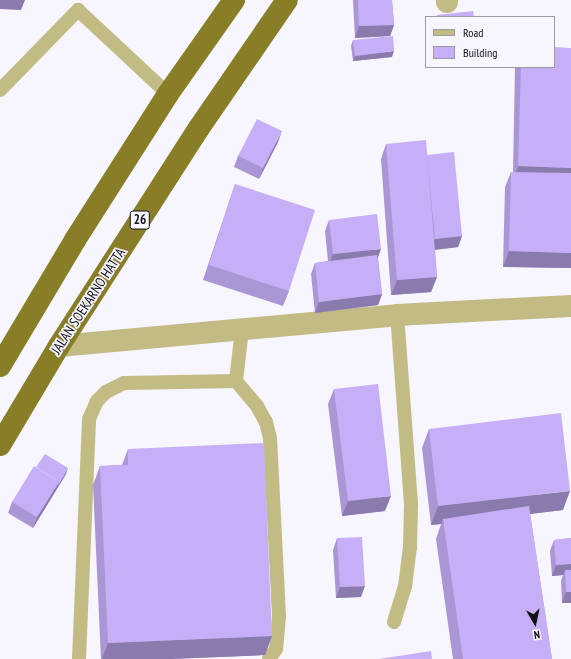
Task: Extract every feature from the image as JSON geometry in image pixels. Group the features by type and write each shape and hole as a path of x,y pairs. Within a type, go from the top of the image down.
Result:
{"highway":[{"path":"3,357 168,94 234,0"},
{"name":"JALAN SOEKARNO HATTA","path":"0,445 59,346 199,128 287,0"}],"street":[{"path":"59,346 397,315 571,306"}],"lane":[{"path":"0,90 77,5 168,94"},
{"path":"394,622 405,587 410,548 411,504 397,315"},
{"path":"242,329 236,381 257,406 266,422 270,438 279,616 276,649 269,659"},
{"path":"79,659 89,419 97,401 106,392 124,383 236,381"}],"building":[{"path":"358,0 392,0 394,25 359,26"},
{"path":"473,11 474,16 437,16"},
{"path":"393,36 394,51 355,56 353,40"},
{"path":"555,47 571,48 571,168 518,166 521,68 555,68"},
{"path":"257,119 282,131 263,168 238,156"},
{"path":"426,140 437,277 397,280 386,144"},
{"path":"454,152 462,236 435,239 427,155"},
{"path":"511,172 571,173 571,253 509,251"},
{"path":"235,184 315,210 289,291 209,265"},
{"path":"377,214 381,249 333,254 329,220"},
{"path":"377,255 382,294 319,302 315,263"},
{"path":"378,384 391,496 348,501 334,389"},
{"path":"561,413 570,491 438,506 429,429"},
{"path":"264,443 272,636 108,643 100,466 128,465 128,449"},
{"path":"45,454 68,468 58,486 59,482 36,467"},
{"path":"34,466 59,482 37,517 12,502"},
{"path":"529,506 552,659 463,659 443,519"},
{"path":"362,537 365,586 340,587 337,538"},
{"path":"571,538 571,564 556,565 554,540"},
{"path":"565,570 571,570 571,592 566,592"},
{"path":"431,651 432,659 379,659"}]}
